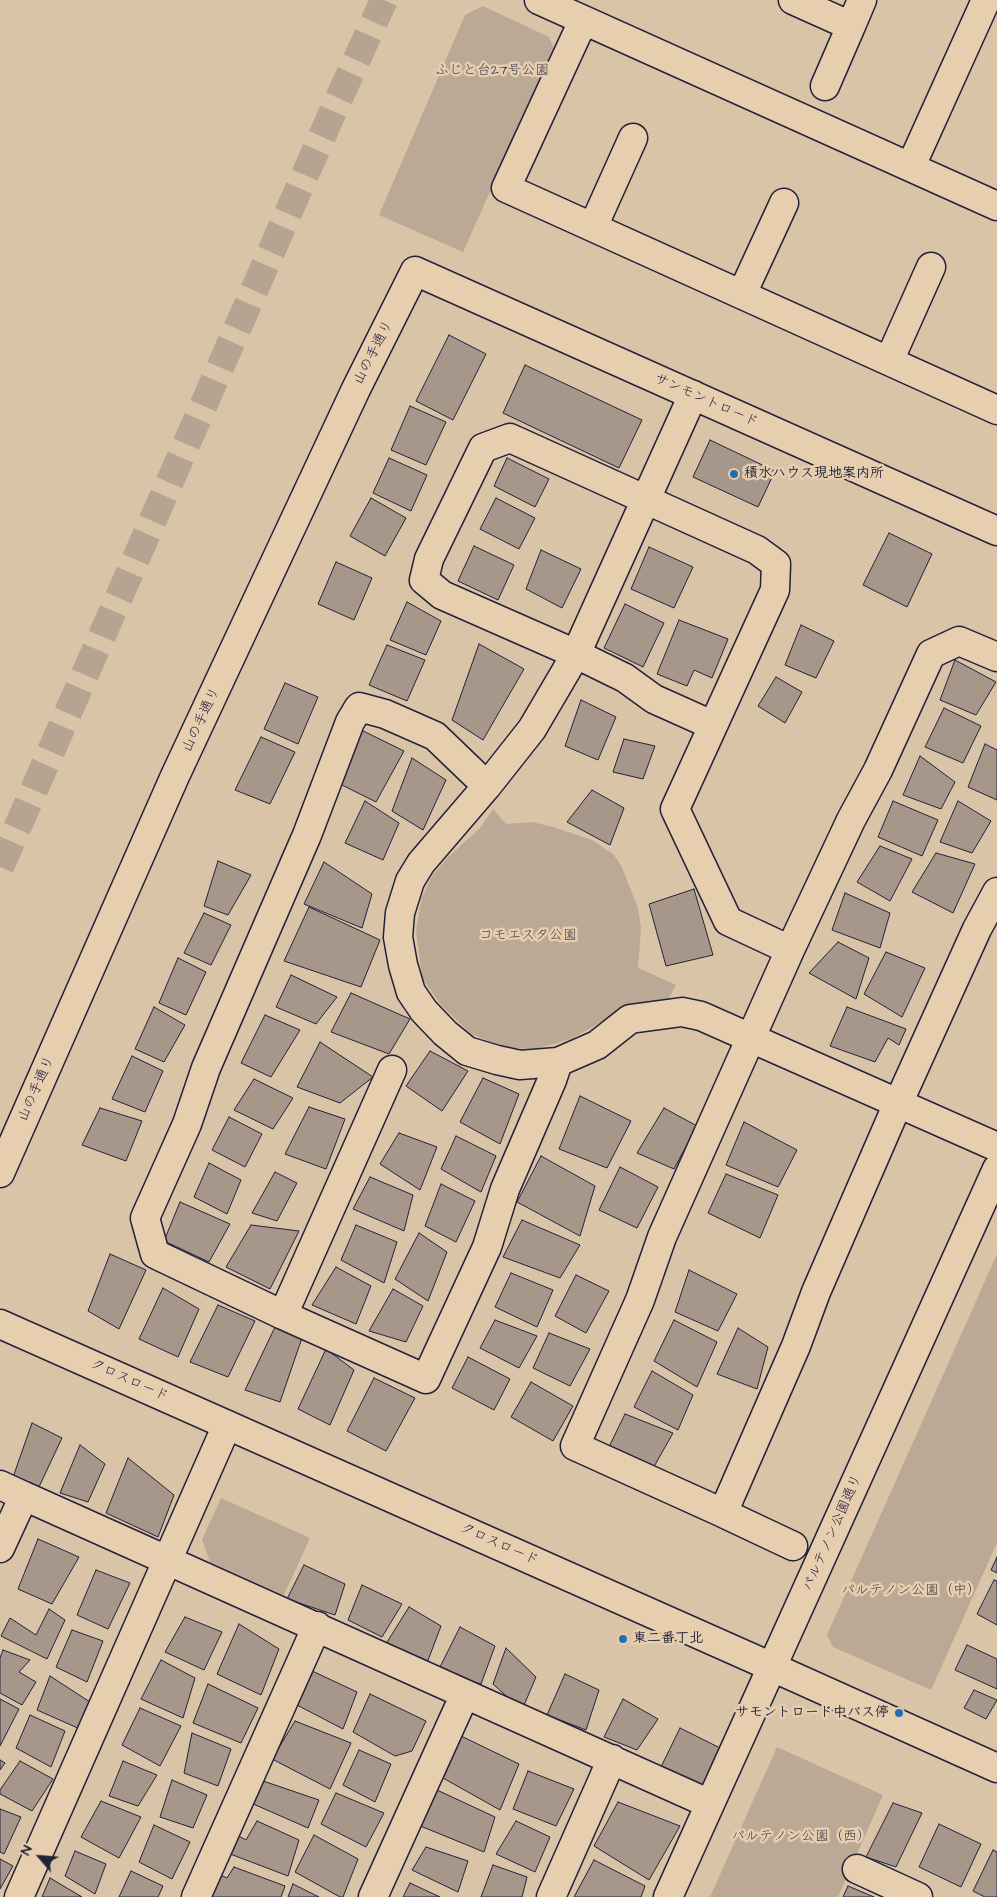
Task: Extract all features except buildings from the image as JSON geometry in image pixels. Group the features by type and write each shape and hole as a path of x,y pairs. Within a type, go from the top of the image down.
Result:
{"street":[{"path":"539,0 997,206"},
{"path":"793,0 850,26"},
{"path":"825,86 862,0"},
{"path":"911,166 986,0"},
{"path":"583,20 506,188 997,410"},
{"path":"593,227 633,138"},
{"path":"742,294 784,203"},
{"path":"889,361 931,268"},
{"name":"サンモントロード","path":"415,271 997,531"},
{"name":"山の手通り","path":"0,1173 180,767 356,389 415,271"},
{"path":"693,394 576,654 532,729 487,786 421,863 410,881 400,913 398,937 403,965 411,992 424,1011 445,1033 467,1050 520,1065 558,1062 596,1044 630,1019 682,1012 701,1016 997,1146"},
{"path":"712,725 654,699 625,678 576,654 442,595 424,580 429,559 483,448 510,438 644,501 757,550 776,564 775,590 675,808 728,922 790,950"},
{"path":"793,1546 575,1446 640,1300 662,1237 790,950 851,820 878,770 931,654 959,640 997,657"},
{"path":"487,786 435,736 385,714 360,708 350,722 307,835 206,1068 187,1124 146,1218 155,1254 283,1315 426,1379 487,1247 505,1189 558,1062"},
{"path":"723,1513 796,1346 819,1284 977,929 997,892"},
{"path":"283,1315 392,1070"},
{"name":"パルテノン公園通り","path":"668,1897 997,1169"},
{"name":"クロスロード","path":"0,1324 997,1768"},
{"path":"19,1897 227,1425"},
{"path":"0,1548 12,1490 710,1804"},
{"path":"196,1897 317,1626"},
{"path":"373,1897 465,1694"},
{"path":"551,1897 612,1759"},
{"path":"857,1869 918,1897"}],"green space":[{"name":"ふじと台27号公園","path":"483,6 549,37 554,49 463,252 379,215 465,15"},
{"name":"コモエスタ公園","path":"493,809 506,824 532,822 553,827 592,840 613,854 621,865 638,908 641,929 638,968 676,985 667,1002 633,1004 571,1039 536,1049 513,1048 493,1043 471,1034 441,1005 422,978 416,930 422,897 432,876 447,858 480,828"},
{"name":"パルテノン公園（中）","path":"997,1254 997,1543 931,1690 833,1647 827,1635"},
{"path":"221,1498 310,1538 284,1595 210,1562 202,1540"},
{"name":"パルテノン公園（西）","path":"777,1747 883,1795 838,1897 710,1897"}],"tunnel":[{"path":"0,867 334,109 384,0"}],"place":[{"name":"積水ハウス現地案内所","path":"734,474"},
{"name":"東二番丁北","path":"623,1639"},
{"name":"サモントロード中バス停","path":"899,1713"}]}
